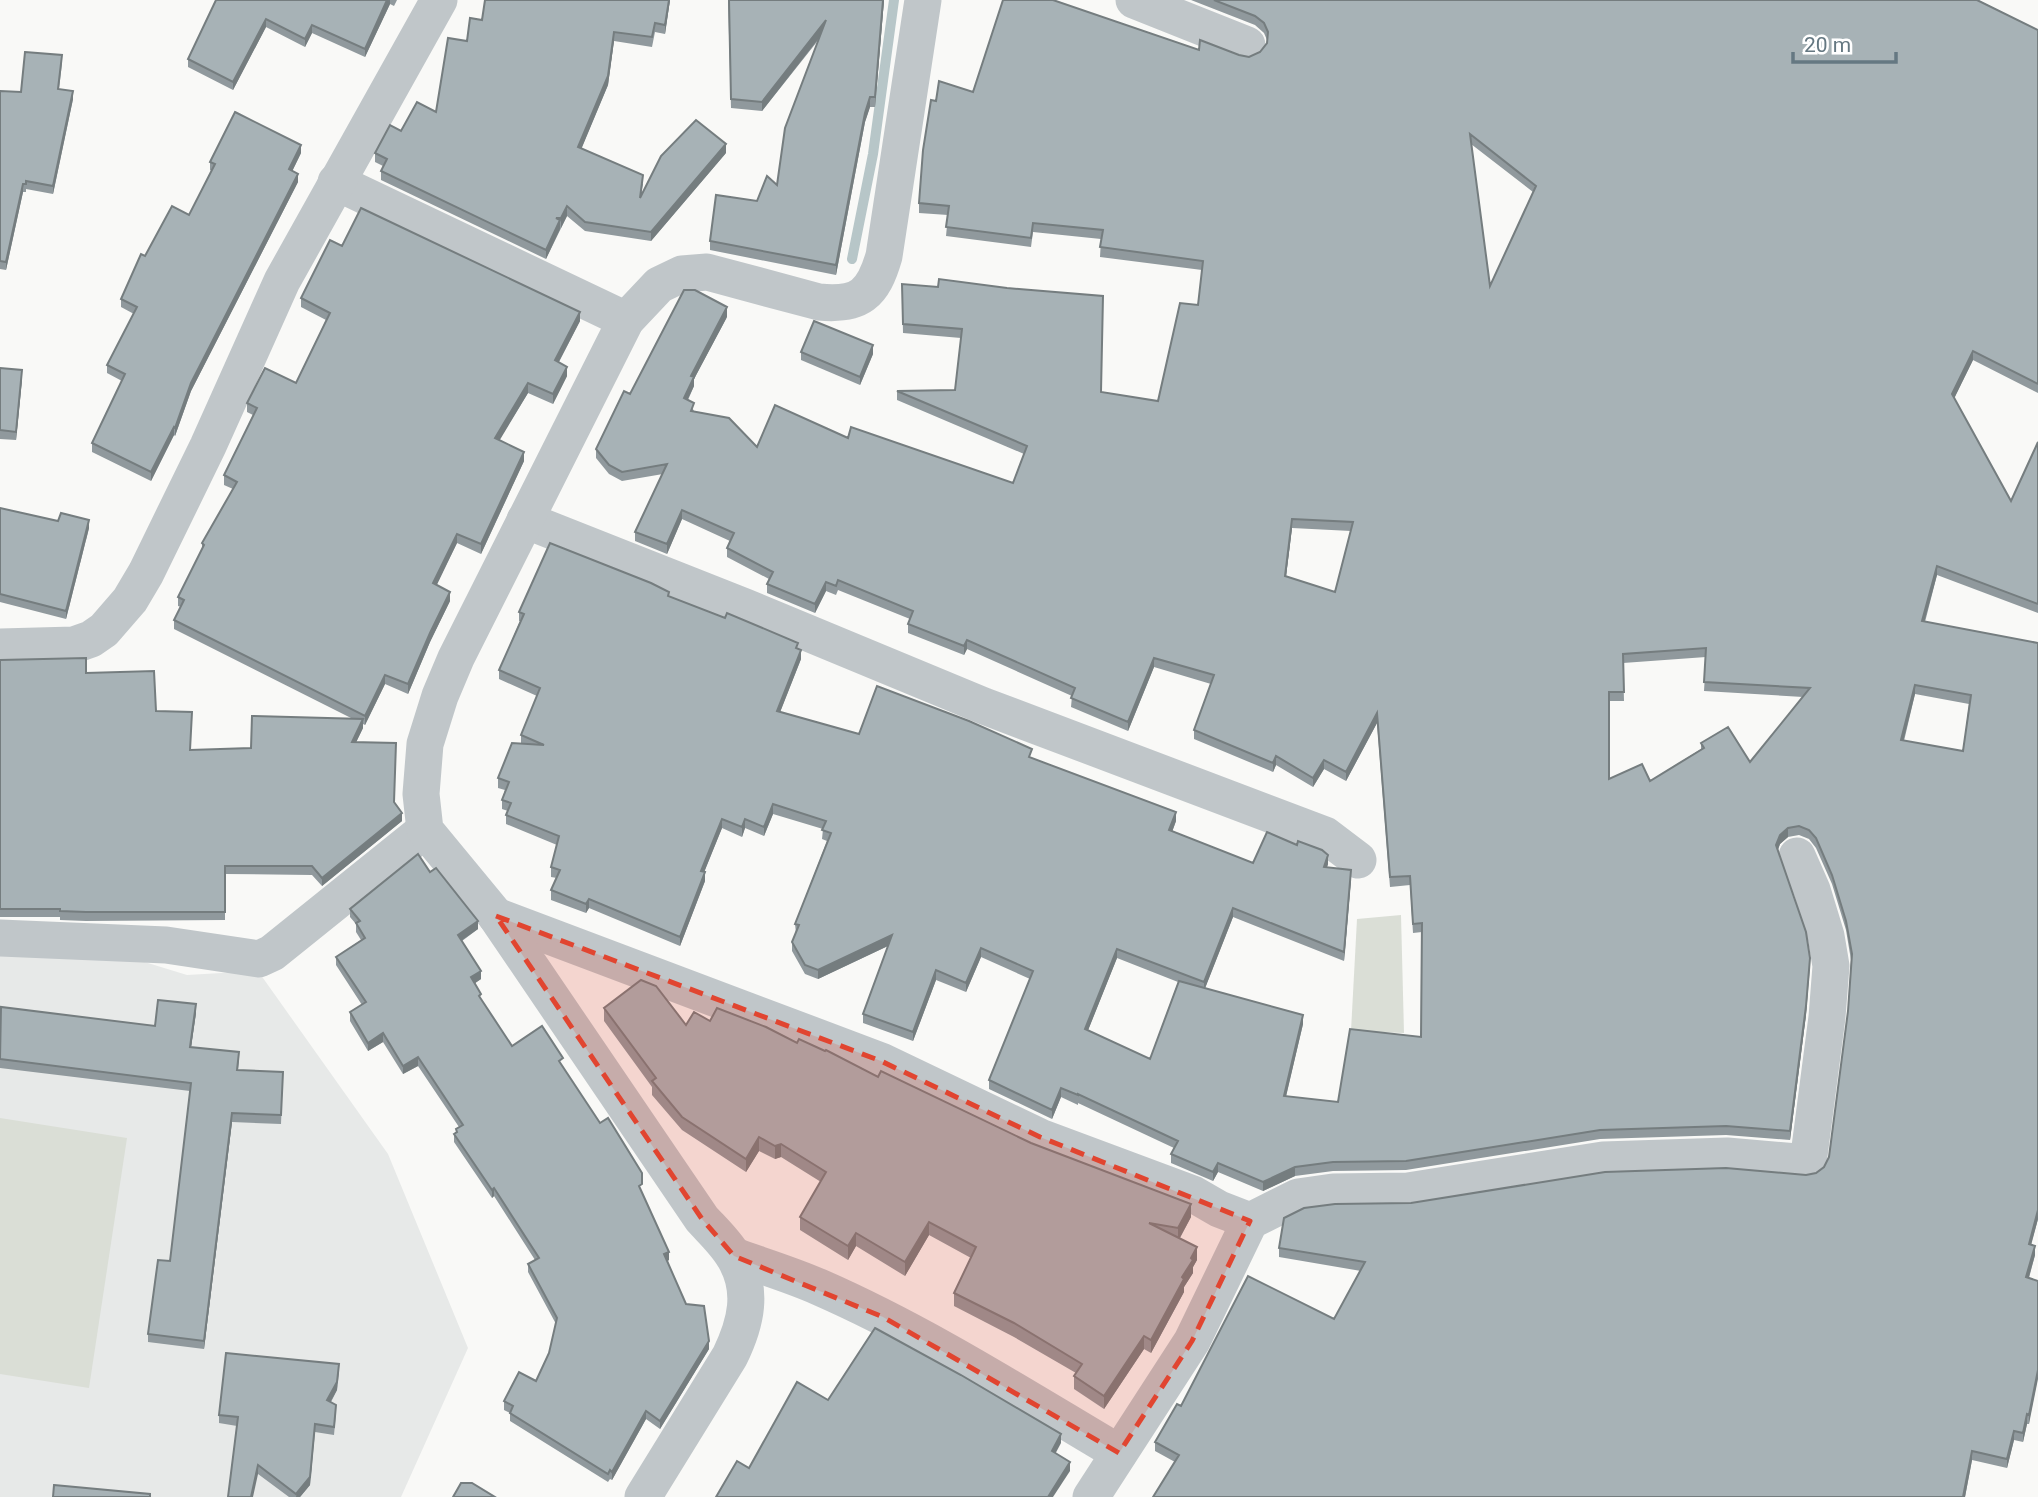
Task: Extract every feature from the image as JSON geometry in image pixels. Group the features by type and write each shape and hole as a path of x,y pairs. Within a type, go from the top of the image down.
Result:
{"street":[{"path":"0,647 74,645 83,642 104,629 130,600 208,446 282,281 439,0"},
{"path":"643,1497 742,1332 746,1306 744,1280 734,1256 702,1219 496,916 425,830 421,793 425,744 439,696 456,658 625,320 659,285 682,274 707,272 819,302 837,304 854,300 877,281 884,256 923,0"},
{"path":"1135,0 1247,45"},
{"path":"336,182 625,320"},
{"path":"525,520 746,607 984,706 1325,835 1358,860"},
{"path":"0,938 166,945 259,959 272,953 425,830"},
{"path":"1091,1497 1192,1341 1250,1221 1298,1197 1408,1191 1603,1160 1727,1156 1808,1163 1831,966 1823,923 1797,856"},
{"path":"496,916 881,1061 1040,1136 1193,1194 1219,1209 1250,1221"},
{"path":"734,1256 817,1286 883,1317 1119,1453"}],"highlighted area":[{"path":"496,916 881,1061 1040,1137 1250,1221 1192,1341 1119,1453 883,1317 734,1256 702,1219"}],"shaded area":[{"path":"1401,915 1404,1033 1351,1031 1357,919"},
{"path":"76,941 187,975 258,971 388,1154 468,1348 401,1497 0,1497 0,950"},
{"path":"0,1118 127,1138 89,1388 0,1374"}],"building":[{"path":"216,0 387,0 365,49 312,25 305,39 266,19 233,82 188,59"},
{"path":"485,0 669,0 665,25 655,23 652,37 614,32 608,76 578,147 643,175 640,198 661,156 696,120 726,144 651,232 585,222 567,206 561,218 556,218 560,220 546,250 381,171 387,159 375,153 390,125 401,131 417,102 436,112 448,38 467,41 470,18 482,20"},
{"path":"729,0 883,0 875,97 870,97 865,113 836,265 710,241 716,195 757,201 767,176 777,185 785,128 826,20 762,102 731,99"},
{"path":"1003,0 1053,0 1199,50 1200,40 1249,57 1260,52 1267,43 1268,32 1264,23 1255,16 1214,0 1977,0 2038,30 2038,384 1973,351 1952,394 2011,501 2038,442 2038,604 1937,566 1922,621 2038,643 2038,1210 2029,1244 2035,1246 2026,1277 2038,1281 2038,1370 2023,1433 2014,1431 2007,1459 1972,1451 1963,1497 1153,1497 1179,1455 1155,1442 1177,1404 1181,1406 1248,1276 1334,1319 1365,1262 1279,1248 1284,1218 1304,1208 1335,1204 1411,1203 1605,1172 1726,1168 1806,1175 1816,1173 1824,1167 1829,1157 1848,1011 1852,954 1846,921 1832,875 1816,838 1809,830 1799,826 1788,828 1780,835 1776,845 1806,932 1810,958 1790,1131 1726,1126 1600,1130 1406,1161 1333,1162 1295,1167 1263,1182 1218,1163 1213,1172 1171,1154 1178,1141 1078,1094 1061,1088 1052,1110 989,1080 1033,971 981,948 966,983 936,970 913,1032 863,1014 892,935 818,970 805,965 792,942 799,925 795,924 831,833 822,830 826,821 773,804 764,827 745,819 742,827 722,819 701,871 705,872 680,937 589,899 586,904 551,890 560,870 551,867 559,836 506,815 511,803 502,800 509,782 498,778 512,743 544,745 521,735 540,688 499,670 524,614 519,612 550,543 651,583 669,592 668,596 725,618 727,613 798,643 796,648 801,650 777,711 859,734 877,686 969,721 1032,749 1029,757 1176,812 1169,830 1253,863 1267,832 1297,845 1298,841 1322,850 1328,855 1324,867 1351,870 1344,952 1233,908 1204,982 1117,949 1085,1029 1150,1059 1179,981 1303,1015 1284,1096 1338,1102 1350,1029 1421,1037 1422,923 1413,924 1410,876 1390,877 1377,713 1346,772 1324,760 1313,778 1276,756 1273,763 1194,730 1214,675 1154,658 1128,722 1071,698 1075,688 967,640 964,646 908,624 913,611 838,580 836,586 826,582 815,604 767,584 773,572 727,548 734,533 682,510 667,544 635,532 667,464 622,472 609,465 596,449 624,391 630,394 684,290 695,290 727,307 691,376 694,377 684,398 694,403 691,411 729,418 757,447 775,405 848,438 851,427 1013,483 1027,446 897,391 955,390 962,329 903,324 902,284 938,287 939,279 1103,296 1101,392 1158,401 1180,303 1198,305 1203,261 1100,247 1103,230 1033,223 1031,238 946,227 949,206 919,203 923,150 931,100 936,101 939,81 973,92","holes":["1470,134 1536,186 1490,286","1292,519 1353,522 1335,592 1285,576","1706,648 1704,682 1810,688 1750,762 1728,727 1701,743 1704,748 1650,781 1642,764 1609,779 1609,692 1624,692 1623,654","1915,685 1971,695 1963,751 1901,740"]},
{"path":"25,52 62,55 58,89 73,91 53,186 26,181 26,184 23,184 6,262 0,261 0,91 21,92"},
{"path":"235,112 301,145 289,169 298,174 191,383 175,428 151,472 92,443 125,374 107,365 137,307 121,299 141,254 145,256 172,206 189,215 215,164 210,162"},
{"path":"361,208 580,312 555,360 567,367 553,394 528,383 495,438 524,452 481,544 457,534 433,583 450,592 408,684 385,675 365,716 174,620 184,600 178,597 204,545 202,543 237,482 224,475 257,408 247,403 265,368 296,383 330,313 301,298 330,240 342,246"},
{"path":"814,321 873,345 860,377 801,352"},
{"path":"0,368 22,370 16,432 0,430"},
{"path":"0,508 58,521 61,513 89,520 66,611 0,594"},
{"path":"86,658 86,673 154,671 156,711 192,712 190,750 251,748 252,716 363,719 352,742 396,743 394,802 402,813 322,878 312,866 225,866 225,912 0,909 0,660"},
{"path":"418,854 430,872 436,868 478,921 458,935 481,971 471,977 481,994 479,996 512,1046 542,1026 563,1058 559,1061 600,1123 608,1118 642,1173 642,1184 639,1186 669,1252 664,1254 686,1304 704,1306 709,1341 660,1421 646,1411 612,1472 610,1470 608,1474 510,1413 513,1406 504,1401 519,1372 536,1381 549,1353 557,1318 528,1264 539,1258 494,1188 492,1190 454,1134 456,1129 463,1125 418,1057 403,1066 383,1033 368,1043 350,1012 366,1002 336,957 365,938 356,923 360,921 350,909"},
{"path":"641,980 656,986 686,1025 694,1012 710,1021 717,1008 766,1027 797,1043 799,1039 826,1050 878,1077 881,1071 1031,1143 1191,1204 1178,1228 1149,1223 1197,1247 1191,1258 1193,1260 1182,1277 1184,1279 1151,1340 1144,1336 1104,1396 1074,1376 1082,1364 1014,1323 954,1293 976,1247 929,1222 905,1262 856,1233 848,1246 800,1217 826,1172 781,1144 775,1146 759,1137 746,1159 682,1117 652,1081 656,1078 604,1008"},
{"path":"158,1000 196,1004 190,1047 239,1052 237,1070 283,1072 281,1115 232,1113 204,1341 148,1334 158,1260 170,1261 191,1083 0,1059 1,1007 155,1026"},
{"path":"875,1328 1061,1434 1052,1451 1070,1462 1048,1497 716,1497 737,1461 749,1468 797,1382 828,1400"},
{"path":"226,1353 339,1364 337,1382 327,1400 336,1405 334,1427 315,1424 310,1477 296,1494 258,1465 251,1497 228,1497 238,1417 219,1415"},
{"path":"461,1483 472,1483 495,1497 453,1497"},
{"path":"54,1485 150,1494 150,1497 53,1497"}],"waterway":[{"path":"852,259 873,154 894,0"}]}
